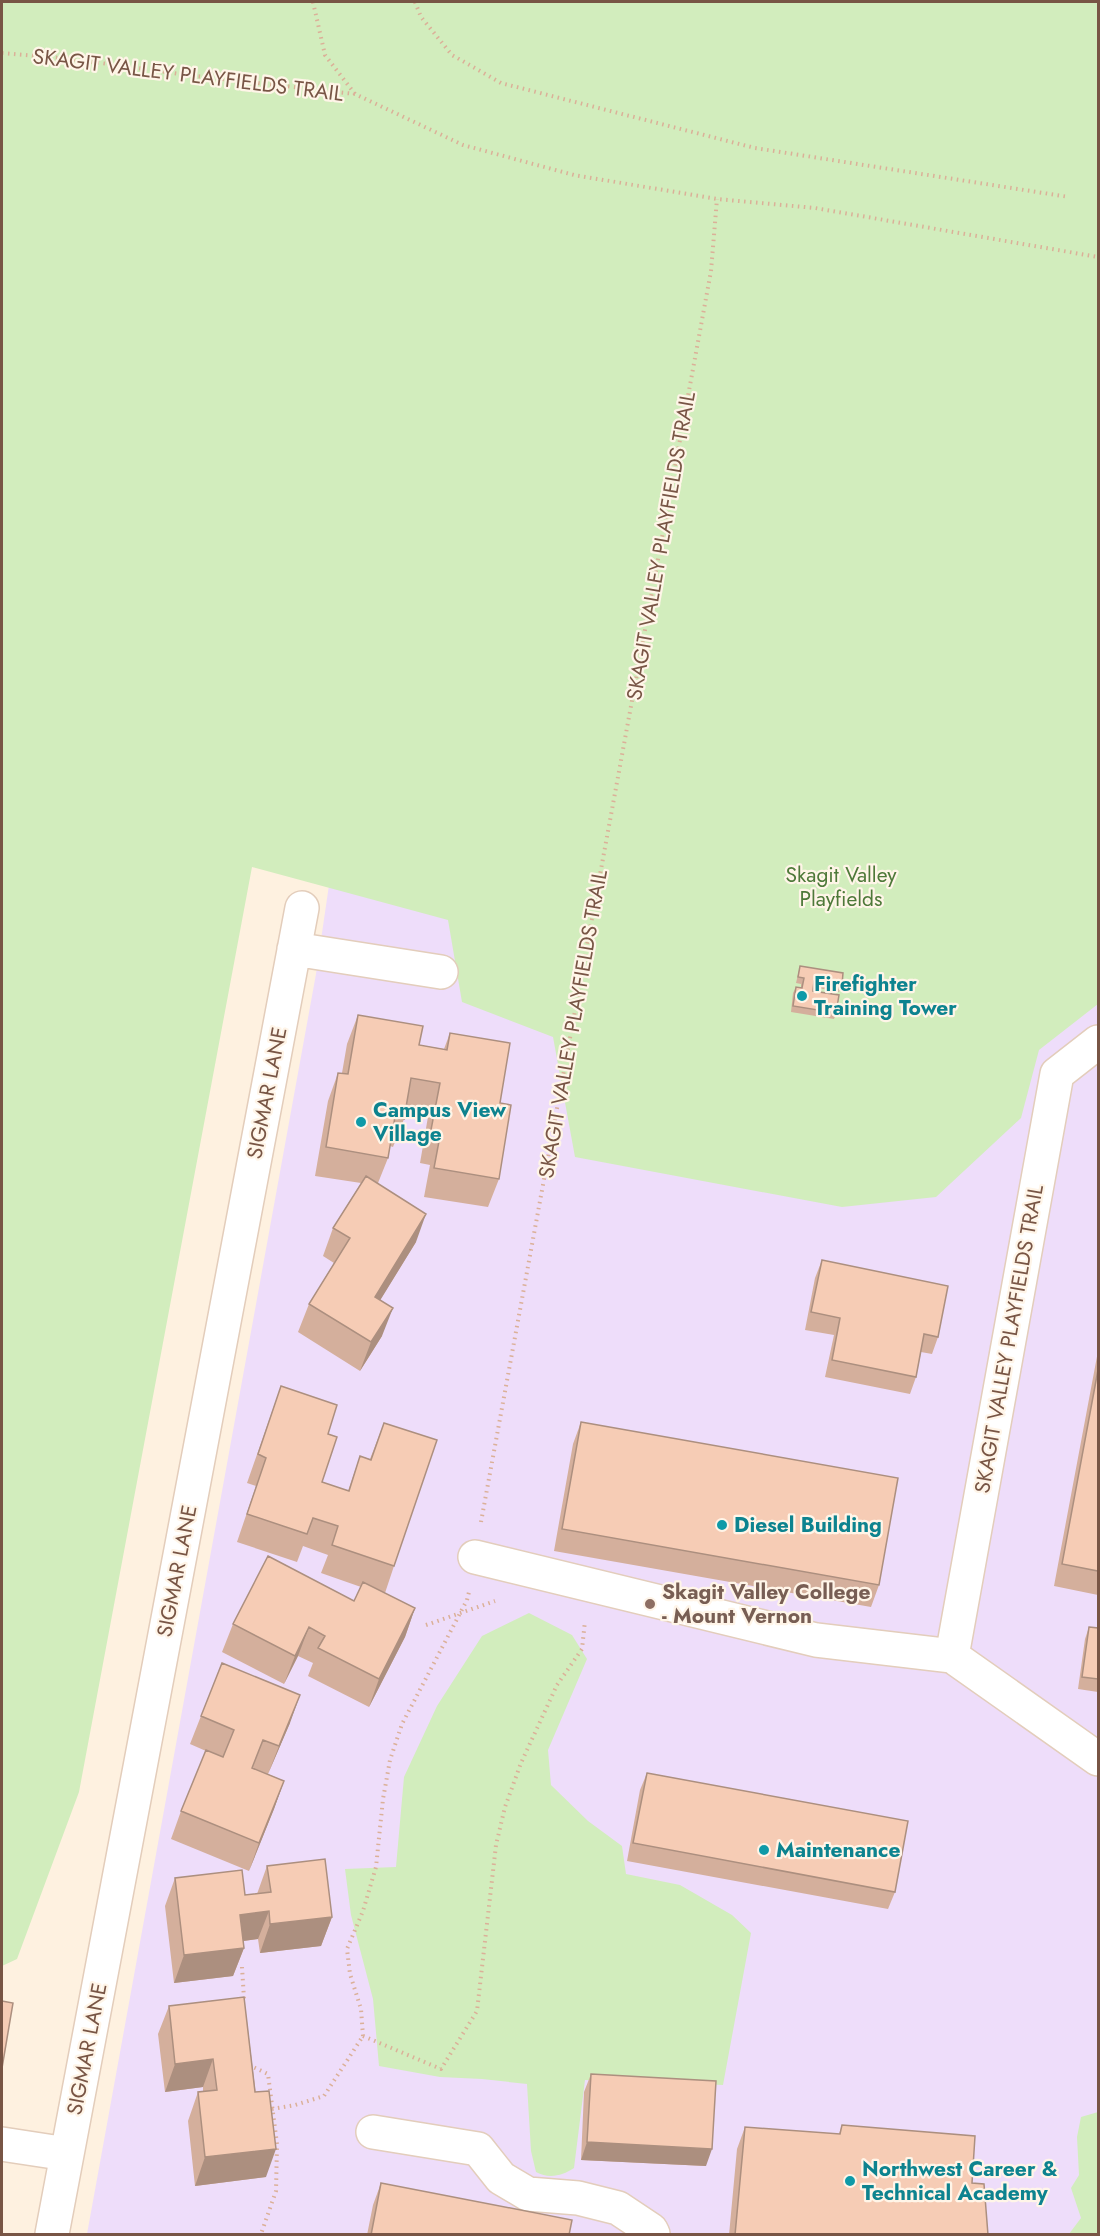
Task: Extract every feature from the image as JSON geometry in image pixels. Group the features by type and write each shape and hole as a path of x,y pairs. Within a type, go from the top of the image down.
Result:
{"street":[{"name":"SIGMAR LANE","path":"52,2235 302,908"},
{"path":"294,949 441,972"},
{"name":"SKAGIT VALLEY PLAYFIELDS TRAIL","path":"952,1656 1057,1074 1098,1042"},
{"path":"475,1557 816,1640 952,1656 1098,1759"},
{"path":"373,2132 478,2149 501,2178 528,2194 578,2198 618,2208 651,2230 653,2235"},
{"path":"2,2144 68,2154"}],"path":[{"path":"313,2 325,55 355,94"},
{"path":"415,2 421,17 452,55 501,82 754,148 1069,197"},
{"name":"SKAGIT VALLEY PLAYFIELDS TRAIL","path":"2,53 72,59 355,94 463,145 574,176 717,199 711,271 475,1557 473,1579 467,1600 402,1724 390,1760 383,1799 376,1867 363,1911 347,1948 351,1974 361,2009 363,2036"},
{"path":"717,199 816,208 1098,257"},
{"path":"272,2109 324,2096 363,2036 441,2069 477,2011 496,1845 505,1807 521,1763 557,1685 582,1649 589,1585"},
{"path":"426,1625 495,1601"},
{"path":"242,1967 244,2008"},
{"path":"246,2063 268,2074 277,2144 276,2192 261,2235"}],"shaded area":[{"name":"Skagit Valley College - Mount Vernon","path":"458,2 1098,2 1098,2234 87,2234 316,974"}],"green space":[{"name":"Skagit Valley Playfields","path":"2,2 1098,2 1098,1004 1039,1050 1021,1118 936,1197 842,1207 575,1157 553,1037 462,1002 448,920 252,867 79,1792 17,1959 2,1966"},
{"path":"529,1613 572,1635 587,1659 548,1750 551,1785 588,1821 622,1846 626,1874 680,1885 732,1915 751,1933 723,2085 585,2080 574,2168 560,2175 551,2176 536,2172 531,2151 527,2084 440,2077 379,2066 373,1999 351,1915 345,1869 396,1867 404,1777 437,1706 482,1636"},
{"path":"1098,2112 1097,2234 1069,2234 1081,2218 1071,2188 1079,2175 1077,2137 1081,2117"}],"building":[{"name":"Firefighter Training Tower","path":"800,966 843,973 842,985 814,981 813,991 839,995 836,1013 793,1006 796,987 802,988 804,978 798,977"},
{"name":"Campus View Village","path":"358,1015 423,1026 419,1045 447,1050 450,1033 510,1043 500,1103 511,1105 499,1179 434,1168 440,1136 430,1135 440,1083 411,1078 404,1119 395,1117 388,1158 326,1147 338,1073 348,1074"},
{"name":"Campus View Village","path":"366,1176 426,1214 375,1297 393,1308 371,1342 309,1304 350,1238 333,1228"},
{"path":"822,1260 948,1286 938,1337 924,1334 916,1377 832,1360 840,1318 811,1312"},
{"path":"1098,1370 1098,1571 1062,1564"},
{"path":"281,1386 337,1405 328,1434 337,1437 322,1482 349,1491 360,1456 371,1460 384,1423 437,1440 394,1566 332,1545 338,1526 313,1518 307,1534 247,1514 266,1458 258,1454"},
{"name":"Diesel Building","path":"581,1422 898,1478 879,1585 562,1529"},
{"path":"268,1556 354,1601 363,1582 415,1608 379,1679 318,1648 325,1636 309,1627 295,1656 233,1624"},
{"path":"1089,1627 1098,1628 1098,1679 1082,1677"},
{"path":"222,1663 300,1695 279,1746 263,1740 252,1768 284,1781 259,1843 181,1811 206,1750 223,1757 234,1730 201,1716"},
{"name":"Maintenance","path":"647,1773 908,1821 895,1892 633,1843"},
{"path":"325,1859 332,1917 270,1924 269,1911 240,1915 244,1948 184,1955 175,1878 242,1870 245,1895 271,1892 267,1866"},
{"path":"244,1997 255,2092 269,2091 276,2149 205,2157 198,2092 217,2090 213,2059 175,2064 169,2006"},
{"path":"2,2001 13,2003 2,2068"},
{"path":"591,2074 716,2081 712,2149 587,2142"},
{"name":"Northwest Career & Technical Academy","path":"842,2125 975,2136 972,2183 984,2184 988,2235 735,2235 745,2127 840,2134"},
{"path":"381,2183 572,2220 569,2235 371,2235"}],"place":[{"name":"Firefighter Training Tower","path":"802,996"},
{"name":"Campus View Village","path":"361,1122"},
{"name":"Diesel Building","path":"722,1525"},
{"name":"Skagit Valley College - Mount Vernon","path":"650,1604"},
{"name":"Maintenance","path":"764,1850"},
{"name":"Northwest Career & Technical Academy","path":"850,2181"}]}
